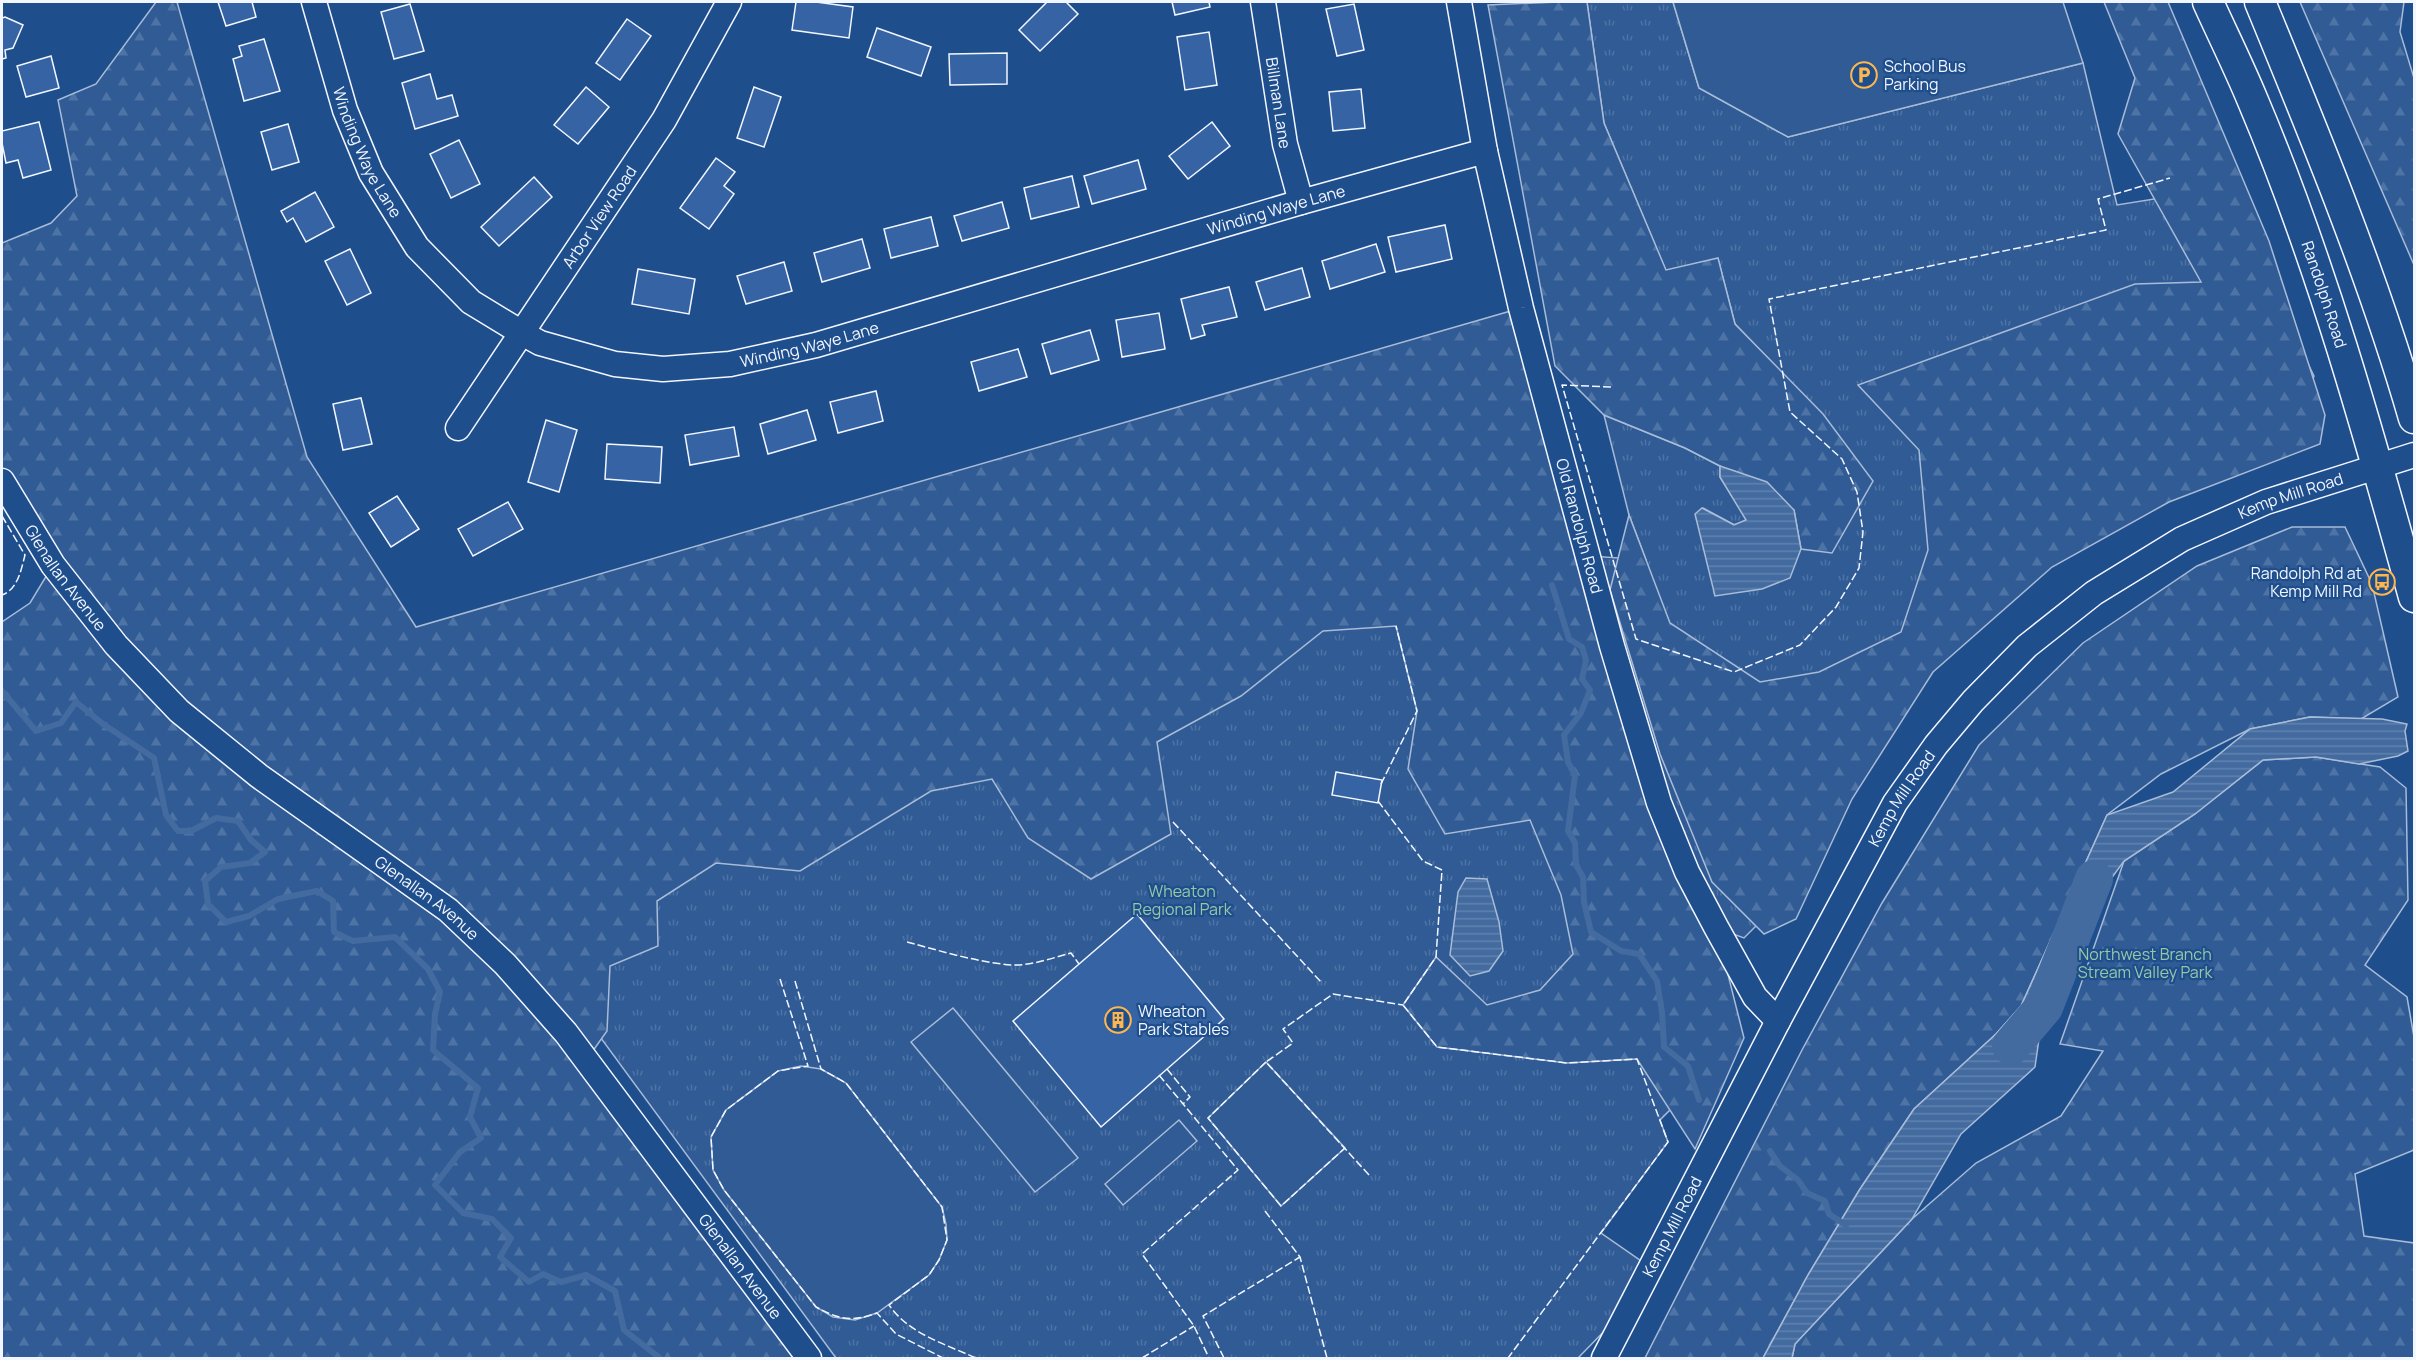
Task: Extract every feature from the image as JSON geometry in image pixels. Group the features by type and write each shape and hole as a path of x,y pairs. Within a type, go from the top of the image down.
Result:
{"main road":[{"name":"Randolph Road","path":"2208,2 2253,102 2301,230 2348,371 2415,597"},
{"path":"2260,2 2327,166 2387,331 2415,418"}],"street":[{"name":"Winding Waye Lane","path":"314,2 345,110 370,172 417,247 471,302 540,344 615,364 663,369 730,364 816,345 1301,202 1485,151"},
{"name":"Arbor View Road","path":"458,428 664,120 729,2"},
{"name":"Billman Lane","path":"1263,2 1286,144 1301,202"},
{"name":"Old Randolph Road","path":"1459,2 1485,151 1521,308 1612,646 1659,802 1688,872 1716,927 1755,997 1778,1021"},
{"name":"Kemp Mill Road","path":"1604,1359 1778,1021 1895,803 1936,745 1973,701 2027,646 2094,593 2182,539 2266,502 2415,455"},
{"name":"Glenallan Avenue","path":"2,481 53,565 116,645 179,711 259,777 448,910 505,964 566,1033 809,1359"}],"green space":[{"path":"156,2 177,2 307,457 416,627 1521,308 1659,803 1716,927 1744,1038 1695,1149 1637,1059 1567,1063 1437,1047 1403,1005 1436,957 1487,1005 1540,990 1573,954 1561,895 1530,820 1445,834 1408,769 1417,711 1396,626 1323,631 1241,696 1157,742 1171,834 1091,879 1028,838 992,779 931,791 800,871 716,863 657,901 658,946 610,966 607,1031 585,1062 809,1358 2,1358 2,622 30,603 53,565 2,481 2,243 51,223 77,196 58,100 96,84"},
{"path":"1587,2 1673,2 1699,88 1788,137 2083,63 2117,205 2229,187 2260,265 2314,376 2297,424 1989,583 1776,906 1744,938 1713,927 1660,814 1591,556 1646,560 1629,515 1604,415 1685,448 1720,466 1720,477 1747,520 1734,525 1770,544 1792,383 1735,324 1718,259 1666,271 1604,123"},
{"path":"1587,2 1604,123 1666,270 1718,258 1735,324 1823,414 1873,481 1832,553 1801,549 1794,510 1685,448 1604,415 1555,366 1488,5"},
{"path":"2104,2 2168,2 2269,241 2325,415 2320,444 2169,502 2052,567 1933,672 1852,799 1796,919 1764,934 1712,882 1660,754 1610,590 1629,515 1670,623 1760,682 1819,672 1901,632 1928,550 1919,450 1858,385 2135,284 2201,282 2118,134 2135,78"},
{"path":"2300,2 2404,2 2400,32 2414,78 2414,265"},
{"name":"Wheaton Regional Park","path":"1507,330 1721,1059 1660,1120 1668,1142 1601,1233 1660,1274 1578,1358 836,1358 570,996 389,684"},
{"path":"2292,527 2345,527 2372,584 2398,697 2361,719 2310,717 2250,729 2161,774 2107,815 2021,1006 1996,1034 1914,1109 1860,1189 1808,1275 1763,1358 1645,1358 1802,1050 1882,903 1979,745 2083,643 2197,566"},
{"name":"Northwest Branch Stream Valley Park","path":"2316,757 2380,767 2406,788 2408,900 2365,965 2407,997 2414,1037 2414,1150 2355,1174 2364,1236 2414,1243 2414,1358 1792,1358 1795,1344 1912,1219 1976,1163 2061,1116 2103,1051 2060,1044 2124,861 2195,814 2263,760"}],"shaded area":[{"name":"School Bus Parking","path":"1673,2 2063,2 2083,63 1788,137 1699,88"},
{"path":"1720,466 1767,482 1794,510 1801,549 1790,578 1762,589 1715,596 1695,514 1702,508 1734,525 1746,520 1720,477"},
{"path":"2310,717 2382,719 2407,724 2405,731 2408,751 2398,756 2359,764 2316,757 2263,760 2195,814 2124,861 2050,962 2035,1067 1961,1134 1912,1219 1795,1344 1792,1358 1763,1358 1808,1275 1860,1189 1914,1109 1996,1034 2021,1006 2107,815 2173,792 2250,729"},
{"path":"1466,878 1487,879 1499,922 1503,951 1489,971 1470,976 1450,955 1458,892"},
{"path":"953,1008 1078,1158 1035,1192 911,1042"},
{"path":"1266,1062 1345,1148 1281,1206 1208,1118"},
{"path":"801,1066 821,1069 846,1083 942,1207 946,1224 947,1240 939,1260 929,1275 877,1313 855,1320 833,1317 816,1307 724,1190 713,1170 711,1137 726,1110 778,1071"},
{"path":"1179,1120 1197,1141 1123,1205 1105,1184"}],"building":[{"path":"218,2 252,2 256,17 226,26"},
{"path":"796,2 853,7 849,38 792,30"},
{"path":"1047,2 1066,2 1078,14 1040,51 1019,30"},
{"path":"1172,2 1209,2 1210,7 1175,15"},
{"path":"410,4 424,51 394,59 381,12"},
{"path":"1354,4 1364,50 1337,56 1326,9"},
{"path":"5,17 23,25 13,48 5,50 6,58 2,59 2,18"},
{"path":"627,19 651,36 620,80 596,63"},
{"path":"877,28 931,47 921,76 867,57"},
{"path":"1209,32 1217,85 1185,90 1177,37"},
{"path":"264,39 280,91 244,101 233,59 242,56 239,46"},
{"path":"1007,53 1007,84 950,85 949,54"},
{"path":"51,56 59,88 26,97 17,66"},
{"path":"430,74 437,99 452,95 458,116 415,129 402,83"},
{"path":"586,87 609,107 578,144 554,125"},
{"path":"754,87 781,97 764,147 737,138"},
{"path":"1361,89 1365,128 1333,131 1329,92"},
{"path":"39,122 51,170 23,178 18,160 6,163 2,131"},
{"path":"1212,122 1230,146 1188,179 1169,156"},
{"path":"288,124 299,162 272,170 261,132"},
{"path":"459,140 480,184 451,198 430,154"},
{"path":"716,158 735,172 724,186 734,194 709,229 680,208"},
{"path":"1138,160 1146,189 1092,204 1084,176"},
{"path":"1072,176 1079,207 1031,219 1024,188"},
{"path":"534,177 552,197 499,246 481,227"},
{"path":"315,192 334,227 306,242 293,218 287,222 281,211"},
{"path":"1002,202 1009,228 962,241 954,216"},
{"path":"931,217 938,246 891,258 884,229"},
{"path":"1445,225 1452,259 1396,272 1388,237"},
{"path":"862,239 870,268 822,282 814,253"},
{"path":"1376,244 1385,272 1330,289 1322,261"},
{"path":"350,249 371,293 347,305 325,261"},
{"path":"784,262 792,291 746,304 737,276"},
{"path":"1302,268 1310,297 1265,310 1256,282"},
{"path":"638,269 695,279 689,314 632,304"},
{"path":"1229,287 1237,317 1202,325 1205,335 1191,339 1181,299"},
{"path":"1159,313 1165,349 1122,357 1116,320"},
{"path":"1090,330 1099,360 1051,374 1042,344"},
{"path":"1018,349 1027,377 979,391 971,362"},
{"path":"876,391 883,421 838,433 830,402"},
{"path":"361,398 372,444 343,450 333,404"},
{"path":"807,410 816,440 768,454 760,424"},
{"path":"546,420 577,430 559,492 528,482"},
{"path":"734,427 739,456 690,465 685,435"},
{"path":"607,444 662,447 660,483 605,479"},
{"path":"397,496 419,529 391,547 369,513"},
{"path":"508,502 523,529 473,556 458,529"},
{"path":"1336,772 1382,780 1378,803 1332,795"},
{"name":"Wheaton Park Stables","path":"1137,914 1224,1019 1101,1127 1013,1021"}],"waterway":[{"path":"1552,585 1569,639 1582,647 1586,660 1582,679 1590,690 1581,713 1564,735 1568,762 1575,775 1568,831 1575,843 1576,865 1583,877 1584,902 1591,932 1621,951 1639,954 1657,981 1664,1047 1688,1066 1699,1100"},
{"path":"2,691 36,731 61,723 76,702 103,724 154,758 166,815 178,831 191,831 216,818 238,821 251,840 265,852 250,863 221,867 205,881 208,904 226,922 249,916 278,899 317,891 333,901 334,932 353,941 395,937 428,969 440,992 435,1014 433,1050 478,1088 470,1117 481,1138 460,1152 435,1185 463,1213 492,1219 511,1238 500,1257 529,1282 543,1274 561,1282 586,1275 615,1291 624,1330 660,1358"},
{"path":"2011,1046 2044,1007 2094,879"},
{"path":"1770,1151 1780,1166 1798,1180 1807,1193 1825,1201 1829,1214 1846,1225"}],"fence":[{"path":"1611,387 1562,385 1636,639 1734,672 1800,645 1836,607 1859,568 1863,532 1857,492 1842,459 1790,412 1769,299 2106,230 2098,199 2170,178"},
{"path":"2,516 25,555 15,584 2,595"},
{"path":"1381,784 1417,711 1396,626"},
{"path":"1378,801 1423,861 1442,870 1436,957 1403,1005 1437,1047 1567,1063 1637,1059 1668,1142 1508,1358"},
{"path":"1173,822 1321,982"},
{"path":"907,942 998,964 1034,963 1071,953 1079,964"},
{"path":"780,979 808,1066 778,1071 726,1110 711,1137 713,1170 724,1190 816,1307 832,1315 846,1318 860,1318 877,1313 896,1334 943,1358"},
{"path":"795,981 821,1069 846,1083 942,1207 947,1240 939,1260 929,1275 889,1305 897,1315 917,1331 976,1358"},
{"path":"1369,1175 1266,1062 1293,1043 1283,1029 1333,994 1403,1005"},
{"path":"1266,1062 1208,1118 1281,1206 1345,1148"},
{"path":"1167,1069 1190,1097 1183,1104"},
{"path":"1159,1075 1238,1170 1142,1254 1194,1326 1209,1358"},
{"path":"1265,1211 1300,1257 1327,1358"},
{"path":"1224,1358 1203,1316 1300,1257"},
{"path":"1142,1358 1194,1326"}],"place":[{"name":"School Bus Parking","path":"1864,75"},
{"name":"Randolph Rd at Kemp Mill Rd","path":"2382,582"},
{"name":"Wheaton Park Stables","path":"1118,1020"}]}
